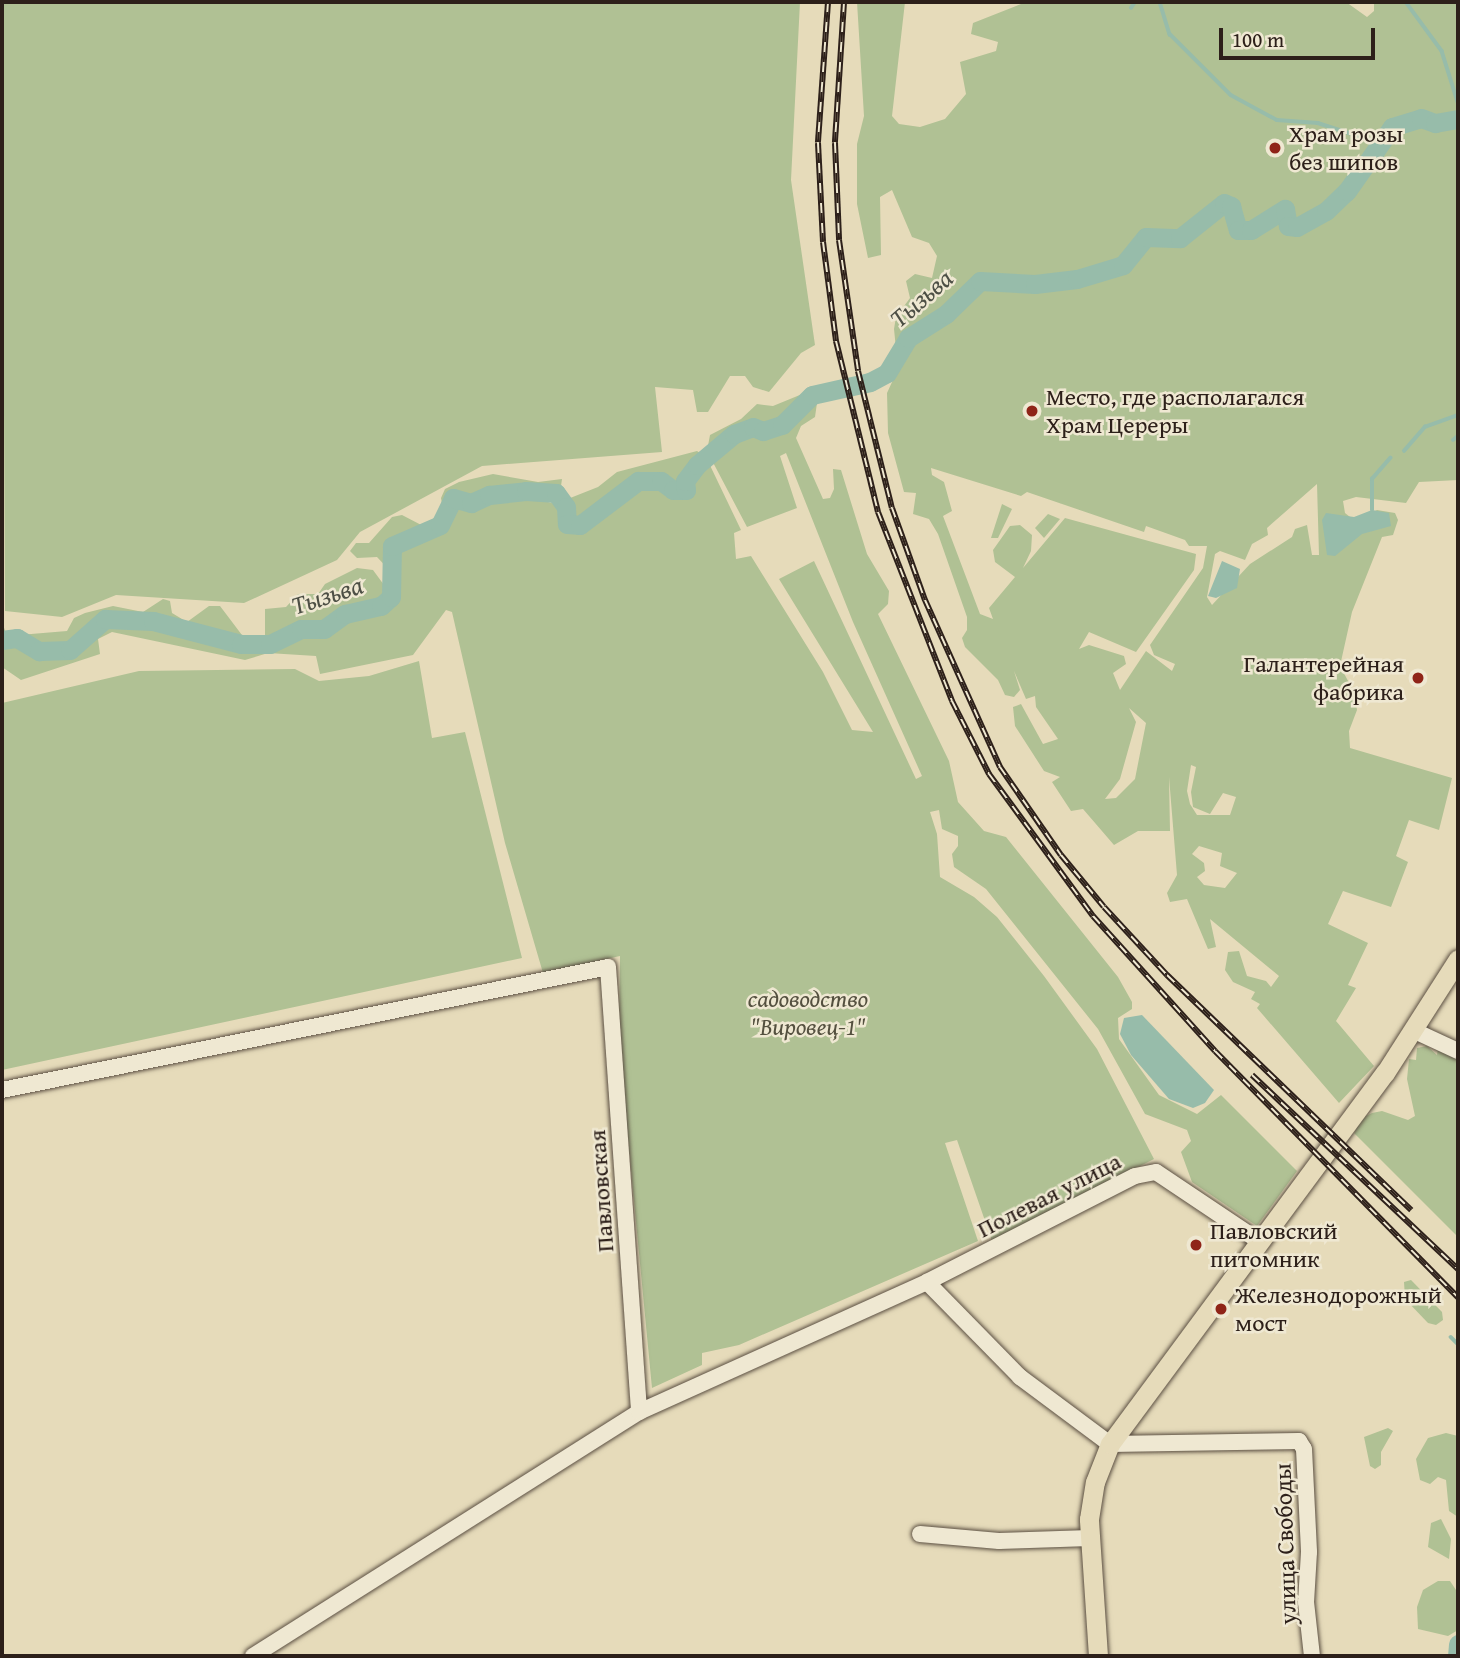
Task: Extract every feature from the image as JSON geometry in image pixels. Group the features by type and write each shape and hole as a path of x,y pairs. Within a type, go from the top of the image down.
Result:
{"main road":[{"path":"1098,1656 1090,1538 1094,1482 1110,1444 1415,1031 1458,959"}],"street":[{"name":"Павловская","path":"2,1090 608,967 639,1412"},
{"path":"1415,1031 1458,1051"},
{"name":"Полевая улица","path":"927,1282 1147,1172 1156,1172 1259,1241"},
{"path":"253,1656 639,1412 927,1282 1020,1377 1110,1444"},
{"name":"улица Свободы","path":"1110,1444 1215,1446 1290,1438 1304,1449 1309,1552 1306,1602 1312,1656"},
{"path":"920,1534 999,1541 1090,1538"}],"green space":[{"path":"2,2 800,2 791,180 815,345 801,353 769,392 753,387 745,376 730,376 708,412 697,412 693,390 655,387 662,452 482,466 360,532 337,560 244,603 116,595 62,617 5,611"},
{"path":"857,2 905,2 892,116 899,124 920,127 945,119 966,94 960,62 996,51 998,42 971,34 973,23 1026,2 1346,2 1367,17 1374,11 1374,2 1458,2 1458,480 1419,482 1406,503 1356,497 1343,501 1345,513 1355,521 1377,510 1395,513 1398,520 1393,535 1382,537 1352,612 1340,666 1354,692 1357,710 1349,731 1350,748 1452,778 1439,830 1409,820 1396,856 1408,862 1391,907 1343,891 1328,924 1368,943 1348,985 1356,988 1336,1021 1374,1066 1339,1103 1257,1008 1260,1004 1251,999 1255,992 1233,982 1225,970 1228,952 1239,951 1247,976 1266,981 1271,987 1279,976 1210,919 1216,947 1208,949 1187,899 1170,902 1167,893 1177,875 1169,777 1170,831 1138,831 1114,845 1083,809 1071,811 1052,782 1060,777 1044,771 1015,726 1013,707 1021,704 1043,744 1058,739 1036,707 1035,696 1026,699 1014,671 1020,690 1014,697 1005,695 998,680 965,647 962,638 967,630 967,617 938,534 929,519 913,514 916,493 904,492 888,433 887,393 898,369 894,329 896,317 910,298 906,281 915,274 932,278 937,256 929,243 912,237 892,190 880,197 881,255 868,258 857,204 857,144 864,116","holes":["931,468 1021,496 1027,492 1144,532 1146,526 1185,540 1189,546 1207,546 1203,568 1150,645 1154,655 1175,664 1172,671 1146,651 1120,690 1113,673 1126,664 1124,656 1089,645 1079,649 1089,632 1136,652 1194,570 1196,554 1065,518 1023,568 1031,551 1032,535 1020,525 1010,526 993,550 995,562 1015,577 989,608 993,619 980,614 943,516 952,511 944,482 932,475","1317,484 1319,555 1312,555 1307,525 1295,529 1292,537 1250,564 1212,605 1207,597 1215,554 1220,551 1245,560 1252,544 1268,535 1267,528","1129,708 1146,723 1135,779 1116,798 1105,799 1120,779 1136,722","1191,765 1196,767 1191,792 1193,807 1210,814 1223,793 1236,797 1230,815 1197,815 1190,804 1187,791","1199,846 1222,853 1220,866 1237,873 1225,888 1204,885 1197,877 1205,871 1204,863 1192,854"]},
{"name":"садоводство \"Вировец-1\"","path":"812,390 817,403 815,417 801,426 796,438 823,499 830,498 834,489 833,469 841,470 867,554 889,591 888,604 878,614 949,761 958,802 984,831 1006,837 1118,977 1132,1002 1132,1009 1118,1018 1119,1039 1159,1095 1197,1114 1221,1095 1297,1171 1257,1226 1192,1182 1181,1152 1191,1141 1187,1130 1145,1114 1098,1029 986,889 954,867 952,854 958,846 958,836 942,829 939,810 930,812 937,834 940,877 974,897 997,917 1044,976 1097,1049 1154,1159 992,1241 957,1140 945,1143 978,1241 739,1345 702,1353 702,1365 652,1388 619,1045 620,956 543,973 505,843 452,612 446,610 413,655 320,674 316,656 268,653 245,660 112,632 98,639 100,654 21,680 2,667 2,622 7,636 67,631 74,618 85,613 113,606 143,612 163,599 170,601 172,613 187,622 209,606 220,606 248,643 257,645 265,639 265,609 286,607 298,594 318,594 325,584 357,568 373,570 384,585 391,585 392,573 377,557 357,558 350,551 356,543 369,543 392,517 402,515 427,528 440,523 444,516 441,498 445,489 459,482 493,474 538,482 562,479 561,486 548,496 548,502 555,504 598,487 617,472 697,451 706,457 741,530 734,533 736,559 751,556 823,672 852,730 873,732 779,579 814,561 916,779 922,776 853,622 786,453 780,456 797,508 747,527 707,451 710,435 741,419 757,404 773,406"},
{"path":"1002,504 1012,509 998,538 991,538"},
{"path":"1048,514 1060,519 1044,538 1035,528"},
{"path":"419,661 432,738 465,732 522,958 2,1070 2,703 139,671 295,669 319,681 369,676"},
{"path":"1427,1046 1437,1055 1438,1047 1458,1056 1458,1237 1354,1133 1362,1118 1372,1113 1382,1111 1408,1120 1415,1116 1407,1079 1409,1059 1416,1060 1417,1048"},
{"path":"1411,1280 1442,1312 1443,1320 1436,1325 1428,1323 1405,1299 1404,1282"},
{"path":"1388,1428 1393,1431 1381,1452 1381,1465 1375,1469 1370,1466 1364,1437"},
{"path":"1446,1433 1458,1436 1458,1517 1449,1511 1446,1480 1438,1477 1430,1484 1420,1480 1416,1459 1428,1438"},
{"path":"1441,1519 1451,1539 1449,1559 1428,1547 1431,1523"},
{"path":"1438,1581 1450,1581 1458,1593 1458,1630 1448,1636 1418,1629 1417,1607 1423,1590"}],"shaded area":[{"path":"1372,510 1389,513 1391,526 1362,534 1335,556 1327,555 1322,520 1326,513 1354,517"},
{"path":"1222,561 1240,569 1237,588 1216,598 1208,596"},
{"path":"1142,1015 1214,1090 1205,1103 1193,1108 1169,1099 1131,1055 1120,1034 1124,1018"}],"waterway":[{"path":"1131,8 1135,2"},
{"path":"1160,2 1170,34 1231,95 1277,120 1318,123 1380,143"},
{"path":"1406,2 1442,51 1458,102"},
{"name":"Тызьва","path":"1457,119 1458,115"},
{"name":"Тызьва","path":"2,640 17,638 39,651 70,650 105,619 153,621 241,644 270,644 301,629 324,629 345,614 381,606 391,597 392,546 440,525 453,498 471,503 489,495 526,491 556,493 566,507 567,524 580,525 638,481 661,481 673,490 686,490 685,481 697,465 734,434 753,427 763,431 782,425 812,395 870,382 887,373 908,338 946,314 980,281 1035,284 1077,279 1123,265 1146,237 1180,238 1224,203 1231,206 1238,230 1251,230 1285,209 1288,226 1297,227 1326,211 1347,191 1392,127 1421,118 1435,123 1458,119"},
{"path":"1404,451 1425,427 1458,415"},
{"path":"1453,440 1458,436"},
{"path":"1372,510 1372,479 1390,458"},
{"path":"1451,1337 1458,1344"},
{"path":"1457,1656 1458,1644"}],"railway":[{"path":"828,2 818,143 823,242 836,341 878,512 952,701 989,774 1093,916 1215,1051 1458,1297"},
{"path":"844,2 835,143 839,240 858,371 892,508 925,600 1000,767 1061,855 1104,907 1167,975 1411,1210"},
{"path":"1252,1075 1458,1269"}],"place":[{"name":"Храм розы без шипов","path":"1275,148"},
{"name":"Место, где располагался Храм Цереры","path":"1032,411"},
{"name":"Галантерейная фабрика","path":"1418,678"},
{"name":"Павловский питомник","path":"1196,1245"},
{"name":"Железнодорожный мост","path":"1221,1309"}]}
